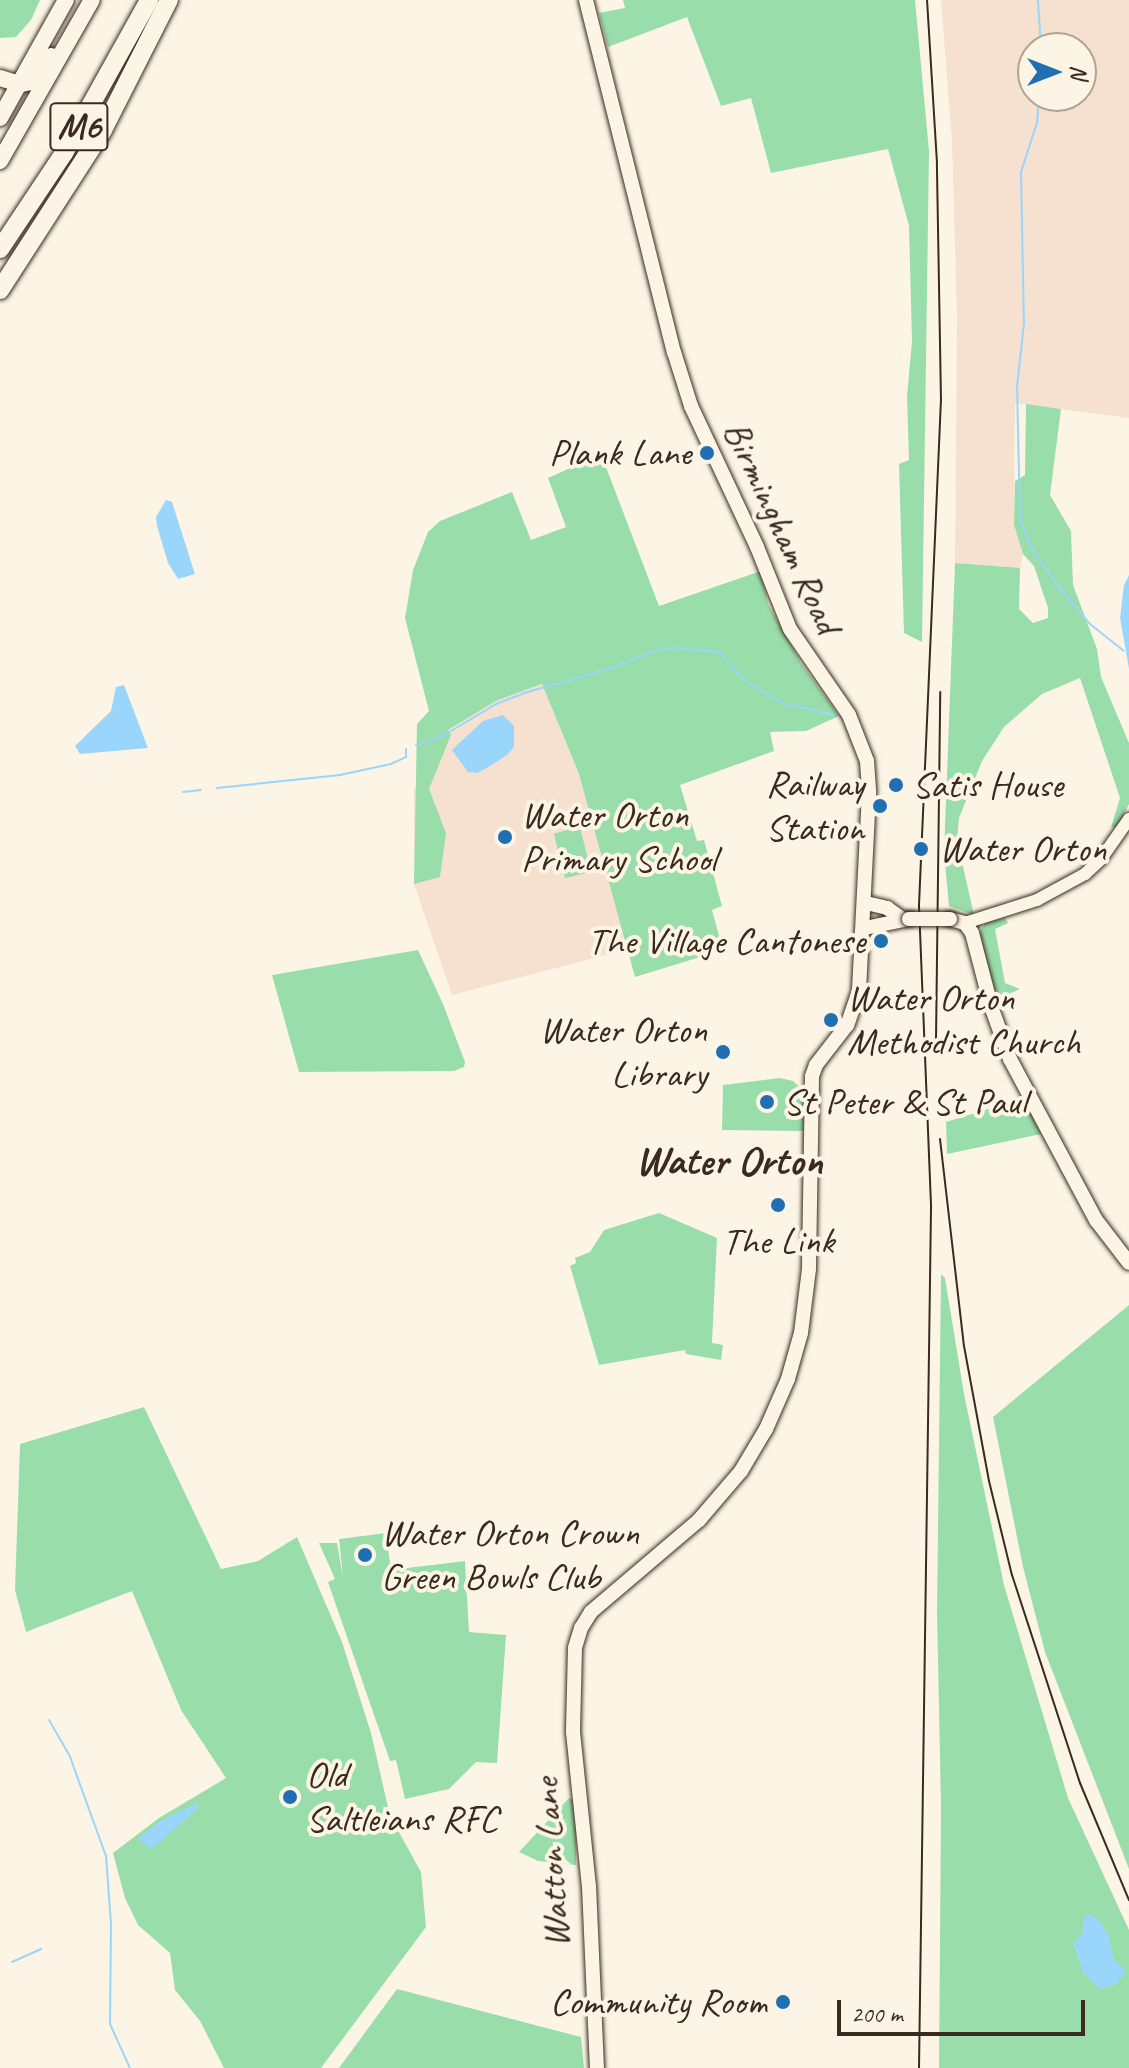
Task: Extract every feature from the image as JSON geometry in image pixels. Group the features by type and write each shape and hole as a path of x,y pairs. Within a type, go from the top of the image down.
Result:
{"highway":[{"path":"0,118 66,0"},
{"path":"0,78 20,84 31,82 42,71 85,0"},
{"path":"0,161 92,0"},
{"name":"M6","path":"0,249 64,153 149,0"},
{"name":"M6","path":"0,280 41,225 103,130 169,0"},
{"path":"0,290 41,225"}],"main road":[{"name":"Birmingham Road","path":"586,0 674,352 691,406 757,547 790,629 849,715 867,761 865,928 855,1009 841,1034 816,1065 811,1084 806,1295 799,1341 779,1401 753,1453 717,1500 591,1612"},
{"path":"866,903 887,908 906,919"},
{"path":"865,928 906,919 950,919 965,923 974,939 992,1009 1010,1059 1096,1220 1129,1263"},
{"name":"Watton Lane","path":"591,1612 581,1628 575,1648 574,1748 589,1886 597,2068"}],"street":[{"path":"965,923 1037,900 1085,874 1101,859 1129,819"}],"shaded area":[{"path":"941,0 1129,0 1129,418 1015,403 1014,525 1023,554 1020,568 955,563 957,317 952,140"},
{"name":"Water Orton Primary School","path":"542,684 579,774 668,945 625,950 452,995 414,884 414,790 448,730 496,701"}],"green space":[{"path":"0,0 40,0 31,20 16,37 0,38"},
{"path":"623,0 915,0 929,151 922,642 904,633 899,464 909,460 907,396 912,341 909,226 888,149 771,173 751,98 721,106 687,17 608,47 599,13 625,8"},
{"path":"1026,404 1061,409 1050,495 1071,531 1073,585 1097,649 1101,677 1129,743 1129,804 1117,828 1111,827 1120,798 1080,678 1042,694 1004,727 982,761 959,818 957,840 974,915 949,906 944,853 955,563 1020,568 1019,609 1033,623 1048,618 1048,608 1034,566 1023,554 1014,525 1015,481 1025,475"},
{"path":"601,454 659,606 761,571 768,604 801,663 839,716 806,731 770,732 774,751 680,785 697,841 704,840 722,906 712,910 723,950 635,977 579,774 542,684 496,701 448,730 451,735 429,789 446,833 440,877 414,884 417,724 429,711 405,618 413,570 428,532 440,521 512,492 531,540 566,527 548,478"},
{"path":"580,827 591,872 565,878 554,834"},
{"path":"1005,918 1008,923 995,929 1005,983 1020,989 1002,997 993,992 978,935 986,922"},
{"path":"418,950 443,1004 465,1062 464,1067 454,1071 299,1072 272,975"},
{"path":"780,1078 793,1081 804,1091 804,1131 722,1130 723,1085"},
{"path":"1024,1098 1041,1134 947,1154 946,1122"},
{"path":"659,1213 717,1238 712,1343 723,1345 721,1360 686,1354 685,1350 599,1365 570,1266 576,1263 575,1258 590,1252 604,1230"},
{"path":"941,1274 945,1278 964,1394 1004,1585 1068,1798 1129,1930 1129,2068 939,2068 941,1807 937,1612"},
{"path":"1129,1305 1129,1869 1045,1652 1023,1567 993,1417"},
{"name":"Old Saltleians RFC","path":"144,1407 221,1569 258,1561 297,1537 342,1642 371,1733 390,1816 421,1872 426,1927 321,2068 224,2068 200,2021 175,1990 170,1953 138,1925 125,1898 113,1853 159,1818 226,1778 181,1710 132,1591 26,1632 15,1590 20,1444"},
{"path":"386,1533 391,1570 465,1561 469,1632 506,1635 497,1763 476,1762 449,1789 405,1799 396,1760 390,1761 328,1582 335,1579 319,1543 337,1543 343,1577 339,1539"},
{"path":"569,1798 576,1801 576,1865 538,1861 519,1852"},
{"path":"397,1989 581,2037 584,2068 339,2068"}],"water":[{"path":"166,500 172,502 195,574 178,579 168,563 157,526 156,517"},
{"path":"1129,575 1129,669 1120,618 1124,585"},
{"path":"124,685 148,748 80,754 75,746 111,711 116,687"},
{"path":"503,715 514,726 514,747 487,768 477,773 468,772 452,750 483,721"},
{"path":"199,1802 196,1810 151,1849 138,1839 159,1822"},
{"path":"1085,1914 1097,1917 1108,1934 1114,1960 1126,1971 1116,1984 1100,1989 1083,1972 1073,1943 1082,1934"}],"waterway":[{"path":"1038,0 1040,32"},
{"path":"1038,112 1021,172 1024,323 1017,386 1020,521 1033,550 1060,589 1090,624 1124,651"},
{"path":"416,745 441,737 496,704 524,693 609,669 654,651 674,648 719,652 745,681 783,703 835,715"},
{"path":"217,788 340,775 391,764 406,757 406,749"},
{"path":"183,792 201,790"},
{"path":"49,1720 69,1754 106,1856 111,1924 110,2024 130,2068"},
{"path":"12,1962 41,1949"}],"railway":[{"path":"919,2068 931,1205 919,905 941,400 937,163 927,0"},
{"path":"936,1040 940,692"},
{"path":"940,1139 964,1346 989,1481 1012,1575 1080,1783 1129,1900"}],"place":[{"name":"Plank Lane","path":"707,453"},
{"name":"Satis House","path":"896,785"},
{"name":"Railway Station","path":"880,806"},
{"name":"Water Orton Primary School","path":"505,837"},
{"name":"Water Orton","path":"921,849"},
{"name":"The Village Cantonese","path":"881,941"},
{"name":"Water Orton Methodist Church","path":"831,1020"},
{"name":"Water Orton Library","path":"723,1052"},
{"name":"St Peter & St Paul","path":"767,1102"},
{"name":"The Link","path":"778,1205"},
{"name":"Water Orton Crown Green Bowls Club","path":"365,1555"},
{"name":"Old Saltleians RFC","path":"290,1797"},
{"name":"Community Room","path":"783,2002"}],"district":[{"name":"Water Orton","path":"729,1161"}]}
